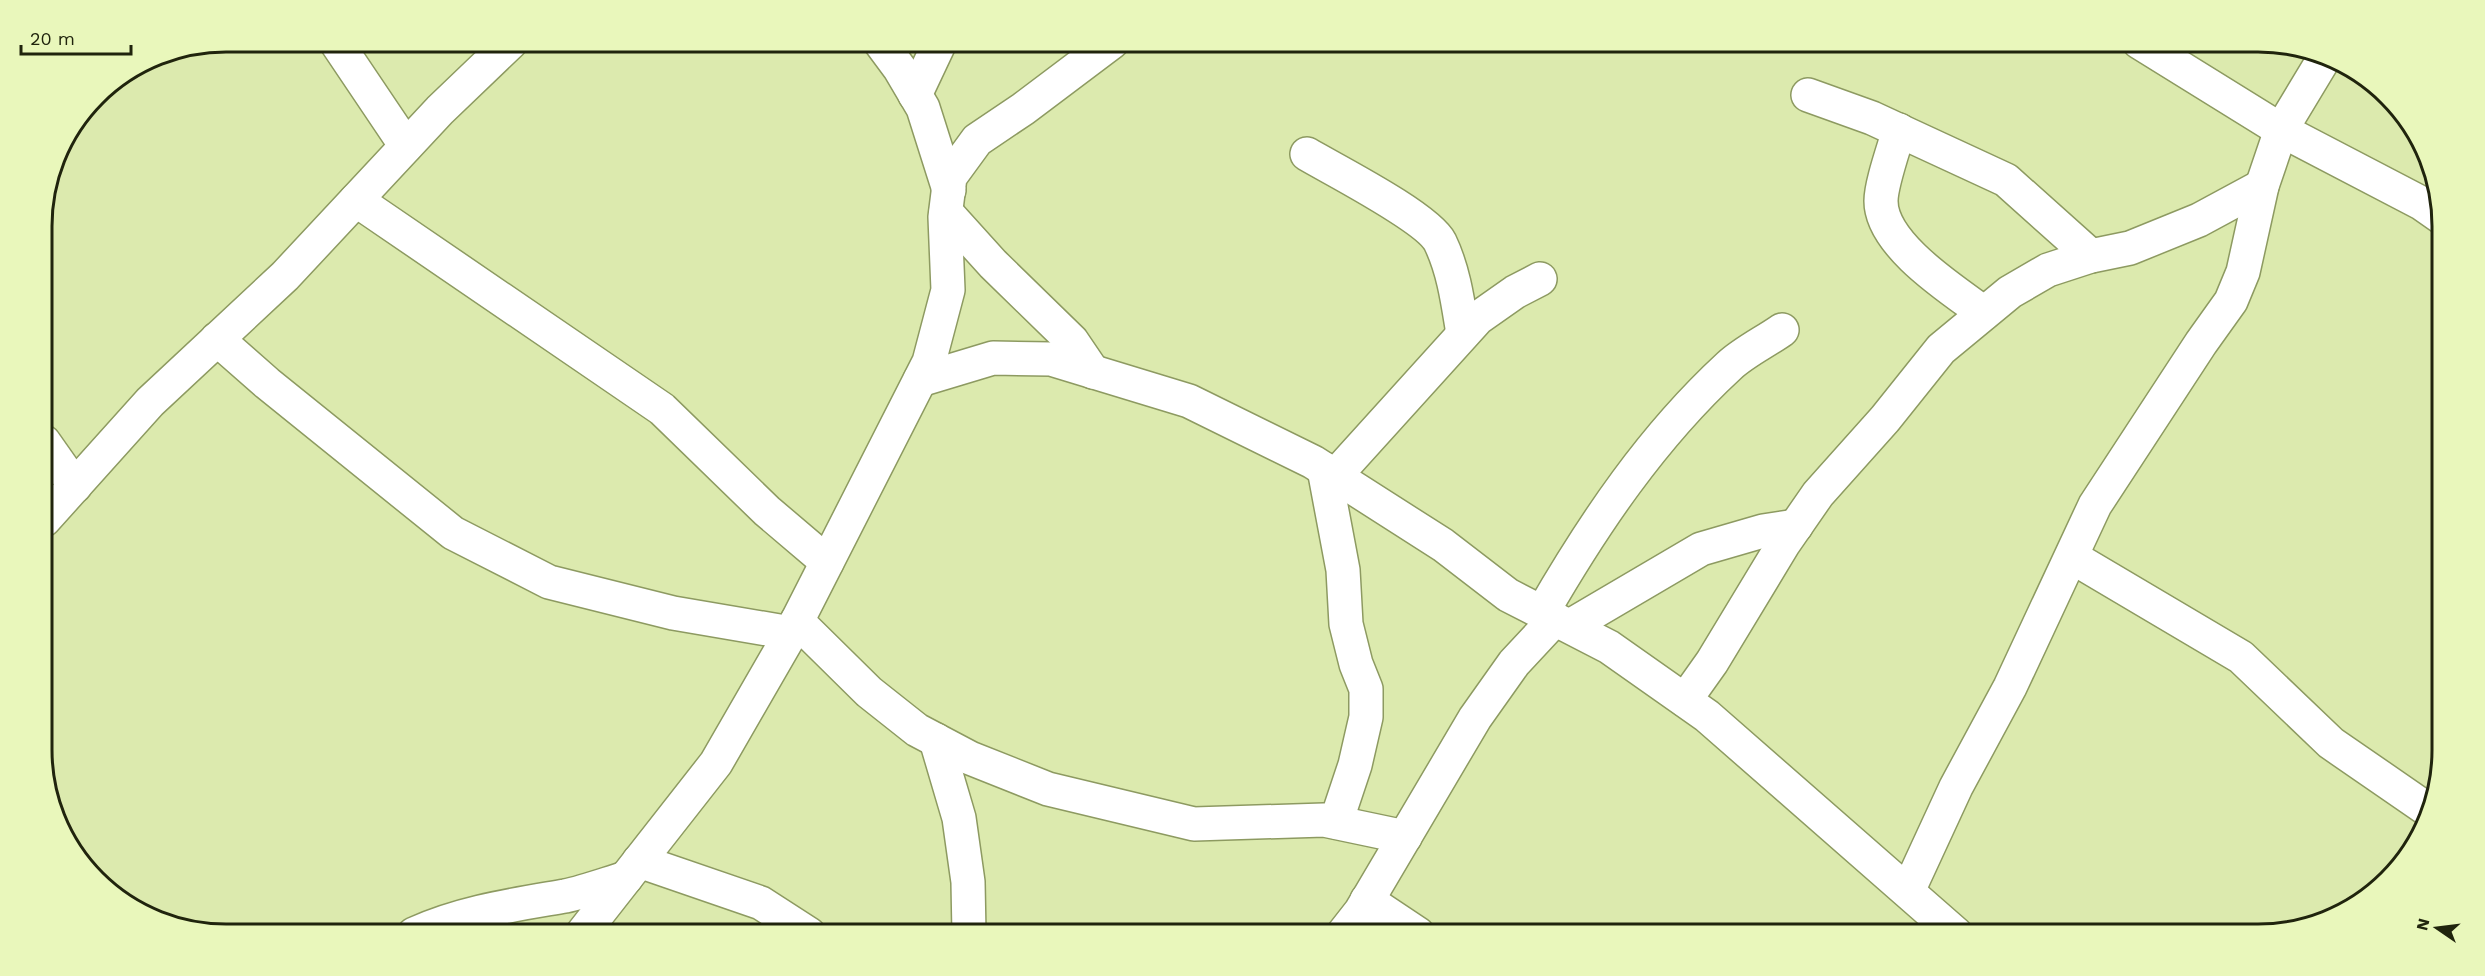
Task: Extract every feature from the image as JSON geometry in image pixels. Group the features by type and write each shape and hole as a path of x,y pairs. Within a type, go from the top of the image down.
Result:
{"street":[{"path":"343,52 406,147"},
{"path":"53,510 150,402 285,276 406,147 501,52"},
{"path":"887,52 922,108 947,201 993,264 1072,341 1093,372"},
{"path":"915,95 935,52"},
{"path":"590,924 716,763 794,627 930,362 948,290 947,201 950,177 977,140 1023,109 1099,52"},
{"path":"2155,52 2281,130 2431,210"},
{"path":"1908,891 1956,787 2010,687 2096,505 2200,343 2231,301 2243,272 2262,186 2281,130 2320,64"},
{"path":"1808,95 1899,130 2006,180 2091,256"},
{"path":"1899,130 1881,202 1888,225 1906,250 1936,279 1984,313"},
{"path":"1307,154 1421,222 1439,239 1455,284 1463,334"},
{"path":"1685,700 1712,662 1818,494 1885,419 1941,349 2010,292 2048,270 2091,256 2130,248 2179,228 2262,186"},
{"path":"356,200 662,409 767,511 827,562"},
{"path":"1330,472 1478,318 1515,292 1540,279"},
{"path":"1351,923 1475,718 1514,663 1555,619 1594,527 1622,484 1655,445 1731,365 1782,330"},
{"path":"217,339 267,383 453,532 549,582 673,613 794,627 917,730 970,758 1048,789 1194,824 1324,820 1405,837"},
{"path":"920,380 993,358 1051,359 1189,401 1330,472 1443,545 1508,595 1609,647 1707,716 1908,891 1936,923"},
{"path":"53,455 75,486"},
{"path":"1330,472 1343,570 1346,624 1356,664 1366,689 1366,717 1355,765 1336,822"},
{"path":"1555,619 1701,549 1763,531 1796,526"},
{"path":"2072,557 2241,657 2331,743 2423,806"},
{"path":"936,740 959,818 968,882 969,924"},
{"path":"436,924 516,903 567,896 633,869 761,903 793,924"},
{"path":"1367,900 1402,923"}]}
